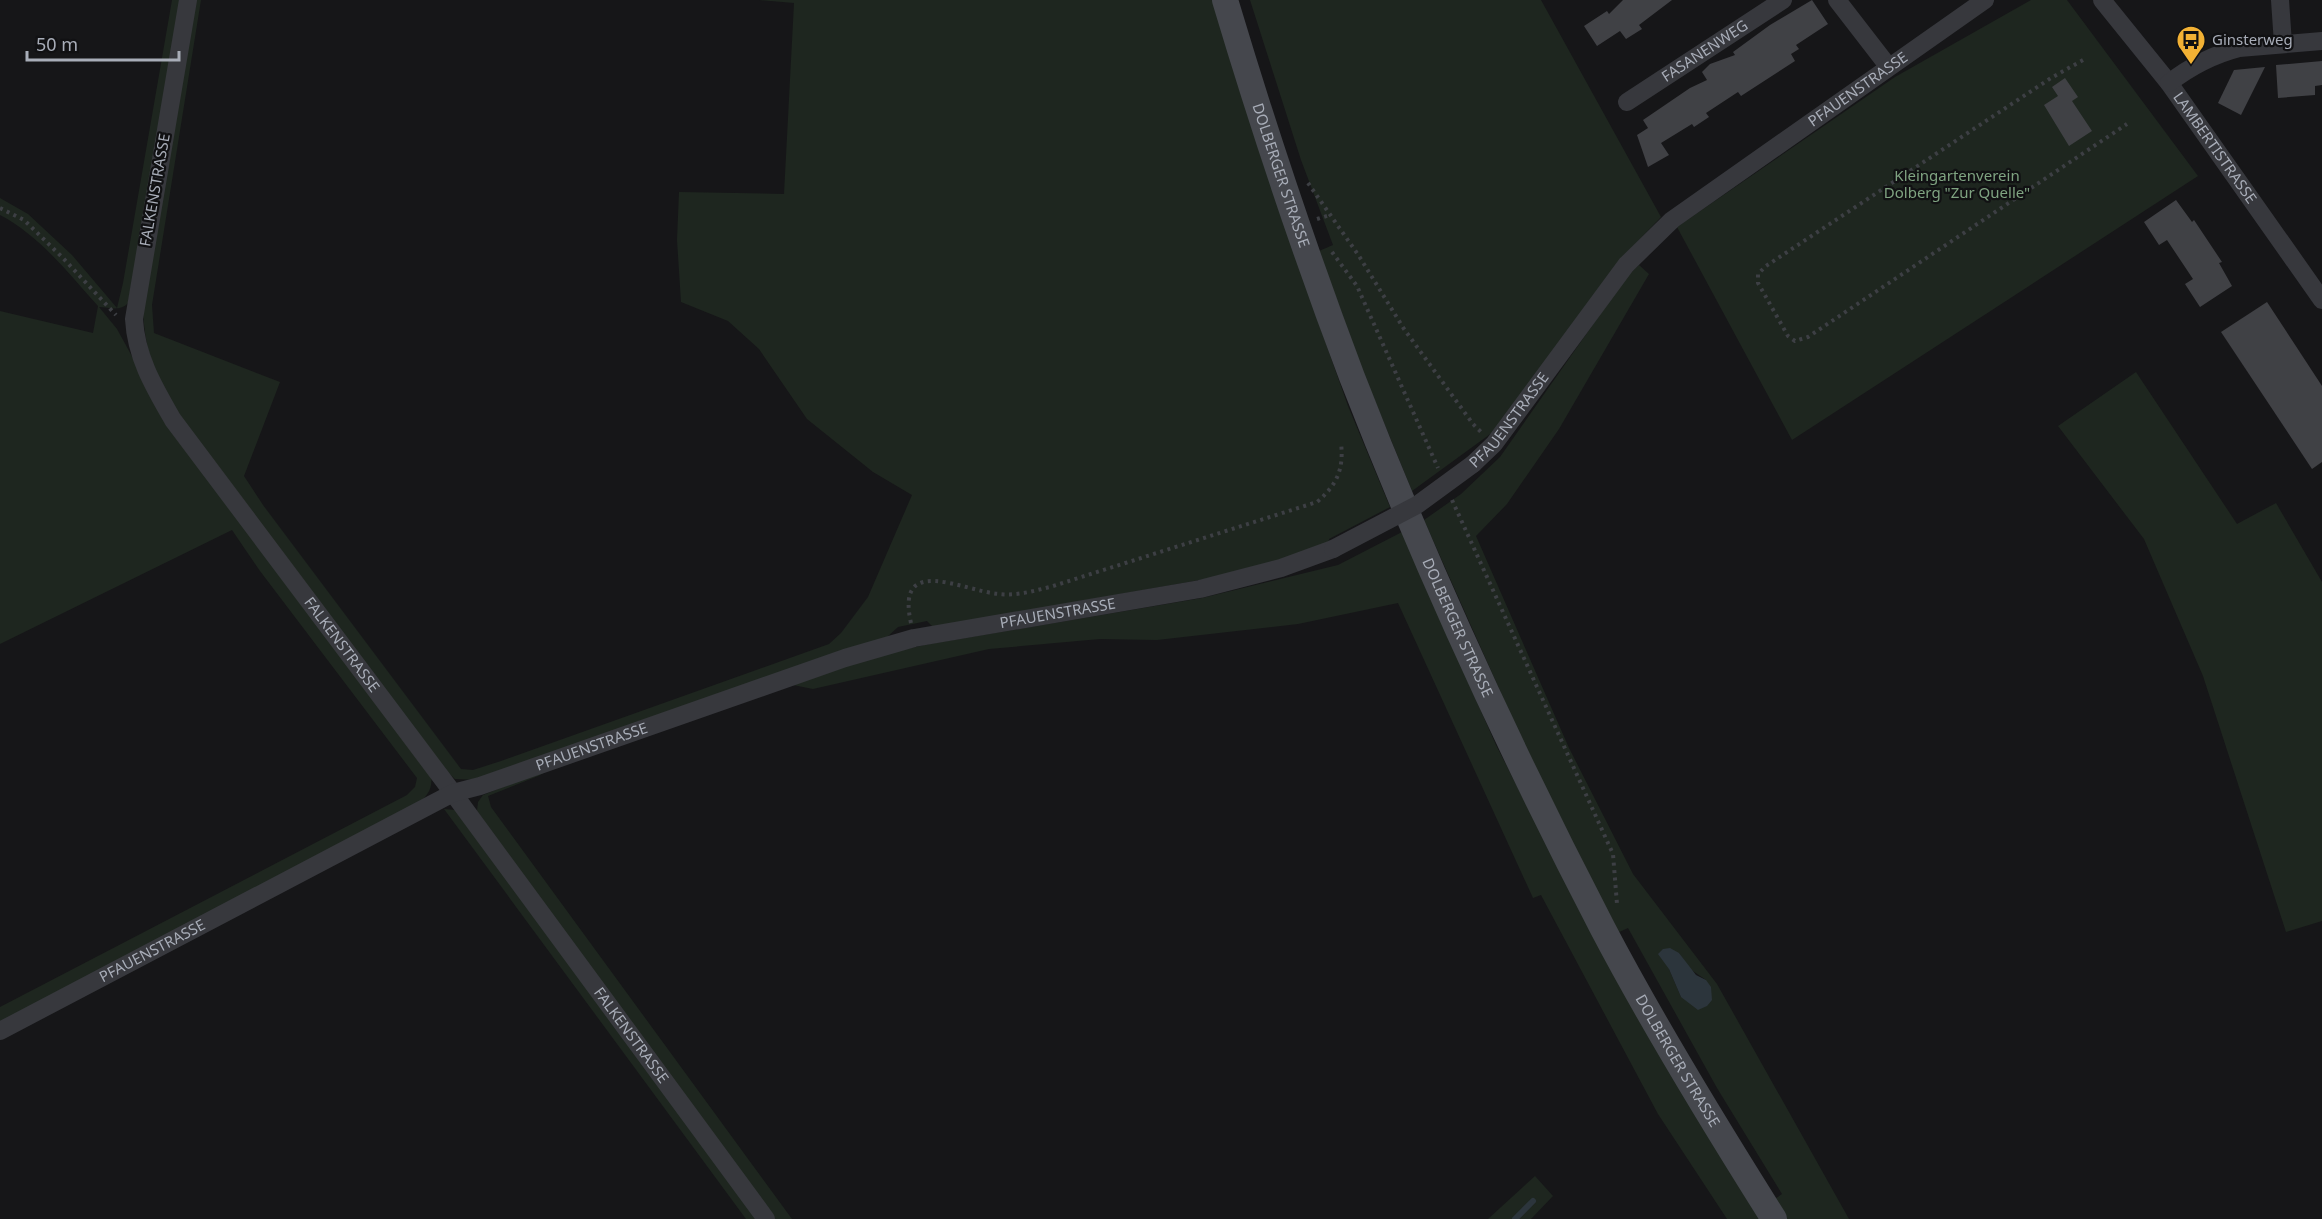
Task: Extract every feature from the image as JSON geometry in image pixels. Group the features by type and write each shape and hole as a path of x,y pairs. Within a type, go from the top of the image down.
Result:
{"main road":[{"name":"DOLBERGER STRASSE","path":"1225,0 1270,140 1352,376 1445,600 1505,734 1604,931 1699,1099 1774,1219"}],"street":[{"name":"FALKENSTRASSE","path":"188,0 136,297 135,336 141,358 152,383 173,420 453,793 766,1219"},
{"name":"FASANENWEG","path":"1627,102 1783,0"},
{"path":"1837,0 1888,66"},
{"name":"PFAUENSTRASSE","path":"0,1031 453,793 480,786 845,658 914,638 1200,589 1281,568 1334,549 1417,505 1473,464 1494,444 1626,265 1672,220 1985,0"},
{"name":"LAMBERTISTRASSE","path":"2102,0 2169,82 2322,300"},
{"path":"2280,0 2283,44"},
{"path":"2169,82 2191,66 2226,51 2322,41"}],"path":[{"path":"2083,60 2051,78 1766,266 1758,274 1758,283 1788,336 1795,341 1808,337 2127,124"},
{"path":"1307,191 1305,182 1359,256 1404,329 1473,424 1494,444"},
{"path":"0,208 24,220 62,257 135,336"},
{"path":"1314,210 1319,228"},
{"path":"1317,219 1330,215"},
{"path":"1325,243 1357,286 1440,474"},
{"path":"914,638 908,610 908,596 912,588 920,582 940,582 998,594 1018,594 1317,502 1330,491 1340,475 1341,443"},
{"path":"1450,495 1613,854 1614,894 1618,912"}],"green space":[{"path":"172,0 182,0 128,303 117,308"},
{"path":"195,0 201,0 152,305 154,333 280,382 244,476 263,505 461,769 473,770 501,761 829,644 841,633 868,597 912,495 873,472 807,419 759,349 728,321 681,302 677,240 679,192 784,194 794,3 759,0 1213,0 1318,321 1348,406 1390,507 1329,539 1330,544 1234,574 933,627 927,621 898,627 886,638 480,780 455,779 443,768 179,415 152,363 146,337 143,306"},
{"path":"1250,0 1541,0 1661,217 1620,260 1493,432 1412,491 1363,372 1319,251 1333,245 1301,160"},
{"name":"Kleingartenverein Dolberg \"Zur Quelle\"","path":"2031,0 2067,0 2198,176 1792,440 1677,227 1895,77"},
{"path":"0,198 28,214 72,255 117,308 99,307 117,329 134,360 431,774 431,784 427,795 417,805 0,1025 0,1007 407,795 415,787 417,778 260,571 232,530 0,644 0,311 93,333 98,306 41,245 0,215"},
{"path":"1639,265 1649,274 1559,429 1507,504 1476,536 1569,748 1633,874 1717,984 1849,1219 1784,1219 1772,1201 1782,1194 1717,1088 1628,928 1617,933 1517,729 1424,520 1461,494 1500,457 1627,276","holes":["1679,953 1690,969 1706,980 1681,997 1669,969"]},
{"path":"2136,372 2237,524 2276,503 2322,582 2322,921 2286,932 2203,676 2144,539 2058,426"},
{"path":"1402,532 1496,745 1595,939 1760,1219 1727,1219 1658,1114 1541,895 1533,898 1398,603 1298,624 1157,640 1100,639 989,649 813,689 788,684 878,656 924,645 1202,598 1338,565"},
{"path":"561,764 488,796 491,807 792,1219 772,1219 477,811 478,802 483,795"},
{"path":"444,809 455,810 759,1219 746,1219"},
{"path":"1535,1176 1553,1196 1531,1219 1488,1219"}],"shaded area":[{"path":"1670,948 1679,953 1696,975 1706,980 1711,987 1712,1000 1707,1006 1698,1010 1681,997 1669,969 1658,954 1663,949"}],"building":[{"path":"1623,0 1672,0 1639,25 1642,29 1626,39 1620,31 1597,46 1584,26 1607,11 1609,14"},
{"path":"1812,0 1828,24 1796,45 1799,49 1791,54 1795,61 1741,96 1738,92 1706,113 1709,117 1694,127 1692,124 1661,143 1669,155 1648,167 1637,135 1648,128 1643,120 1690,88 1707,80 1702,72 1710,64 1735,55 1733,52 1770,25"},
{"path":"2322,61 2322,85 2315,86 2315,95 2278,98 2276,65"},
{"path":"2265,67 2241,115 2218,103 2234,70"},
{"path":"2065,78 2078,97 2072,101 2092,131 2069,146 2044,105 2058,96 2052,87"},
{"path":"2176,200 2192,222 2194,220 2222,262 2219,263 2232,286 2200,307 2185,284 2193,279 2167,240 2159,245 2144,222"},
{"path":"2267,302 2322,386 2322,462 2312,469 2221,332"}],"waterway":[{"path":"1515,1219 1533,1201"}],"place":[{"name":"Ginsterweg","path":"2191,66"}]}
